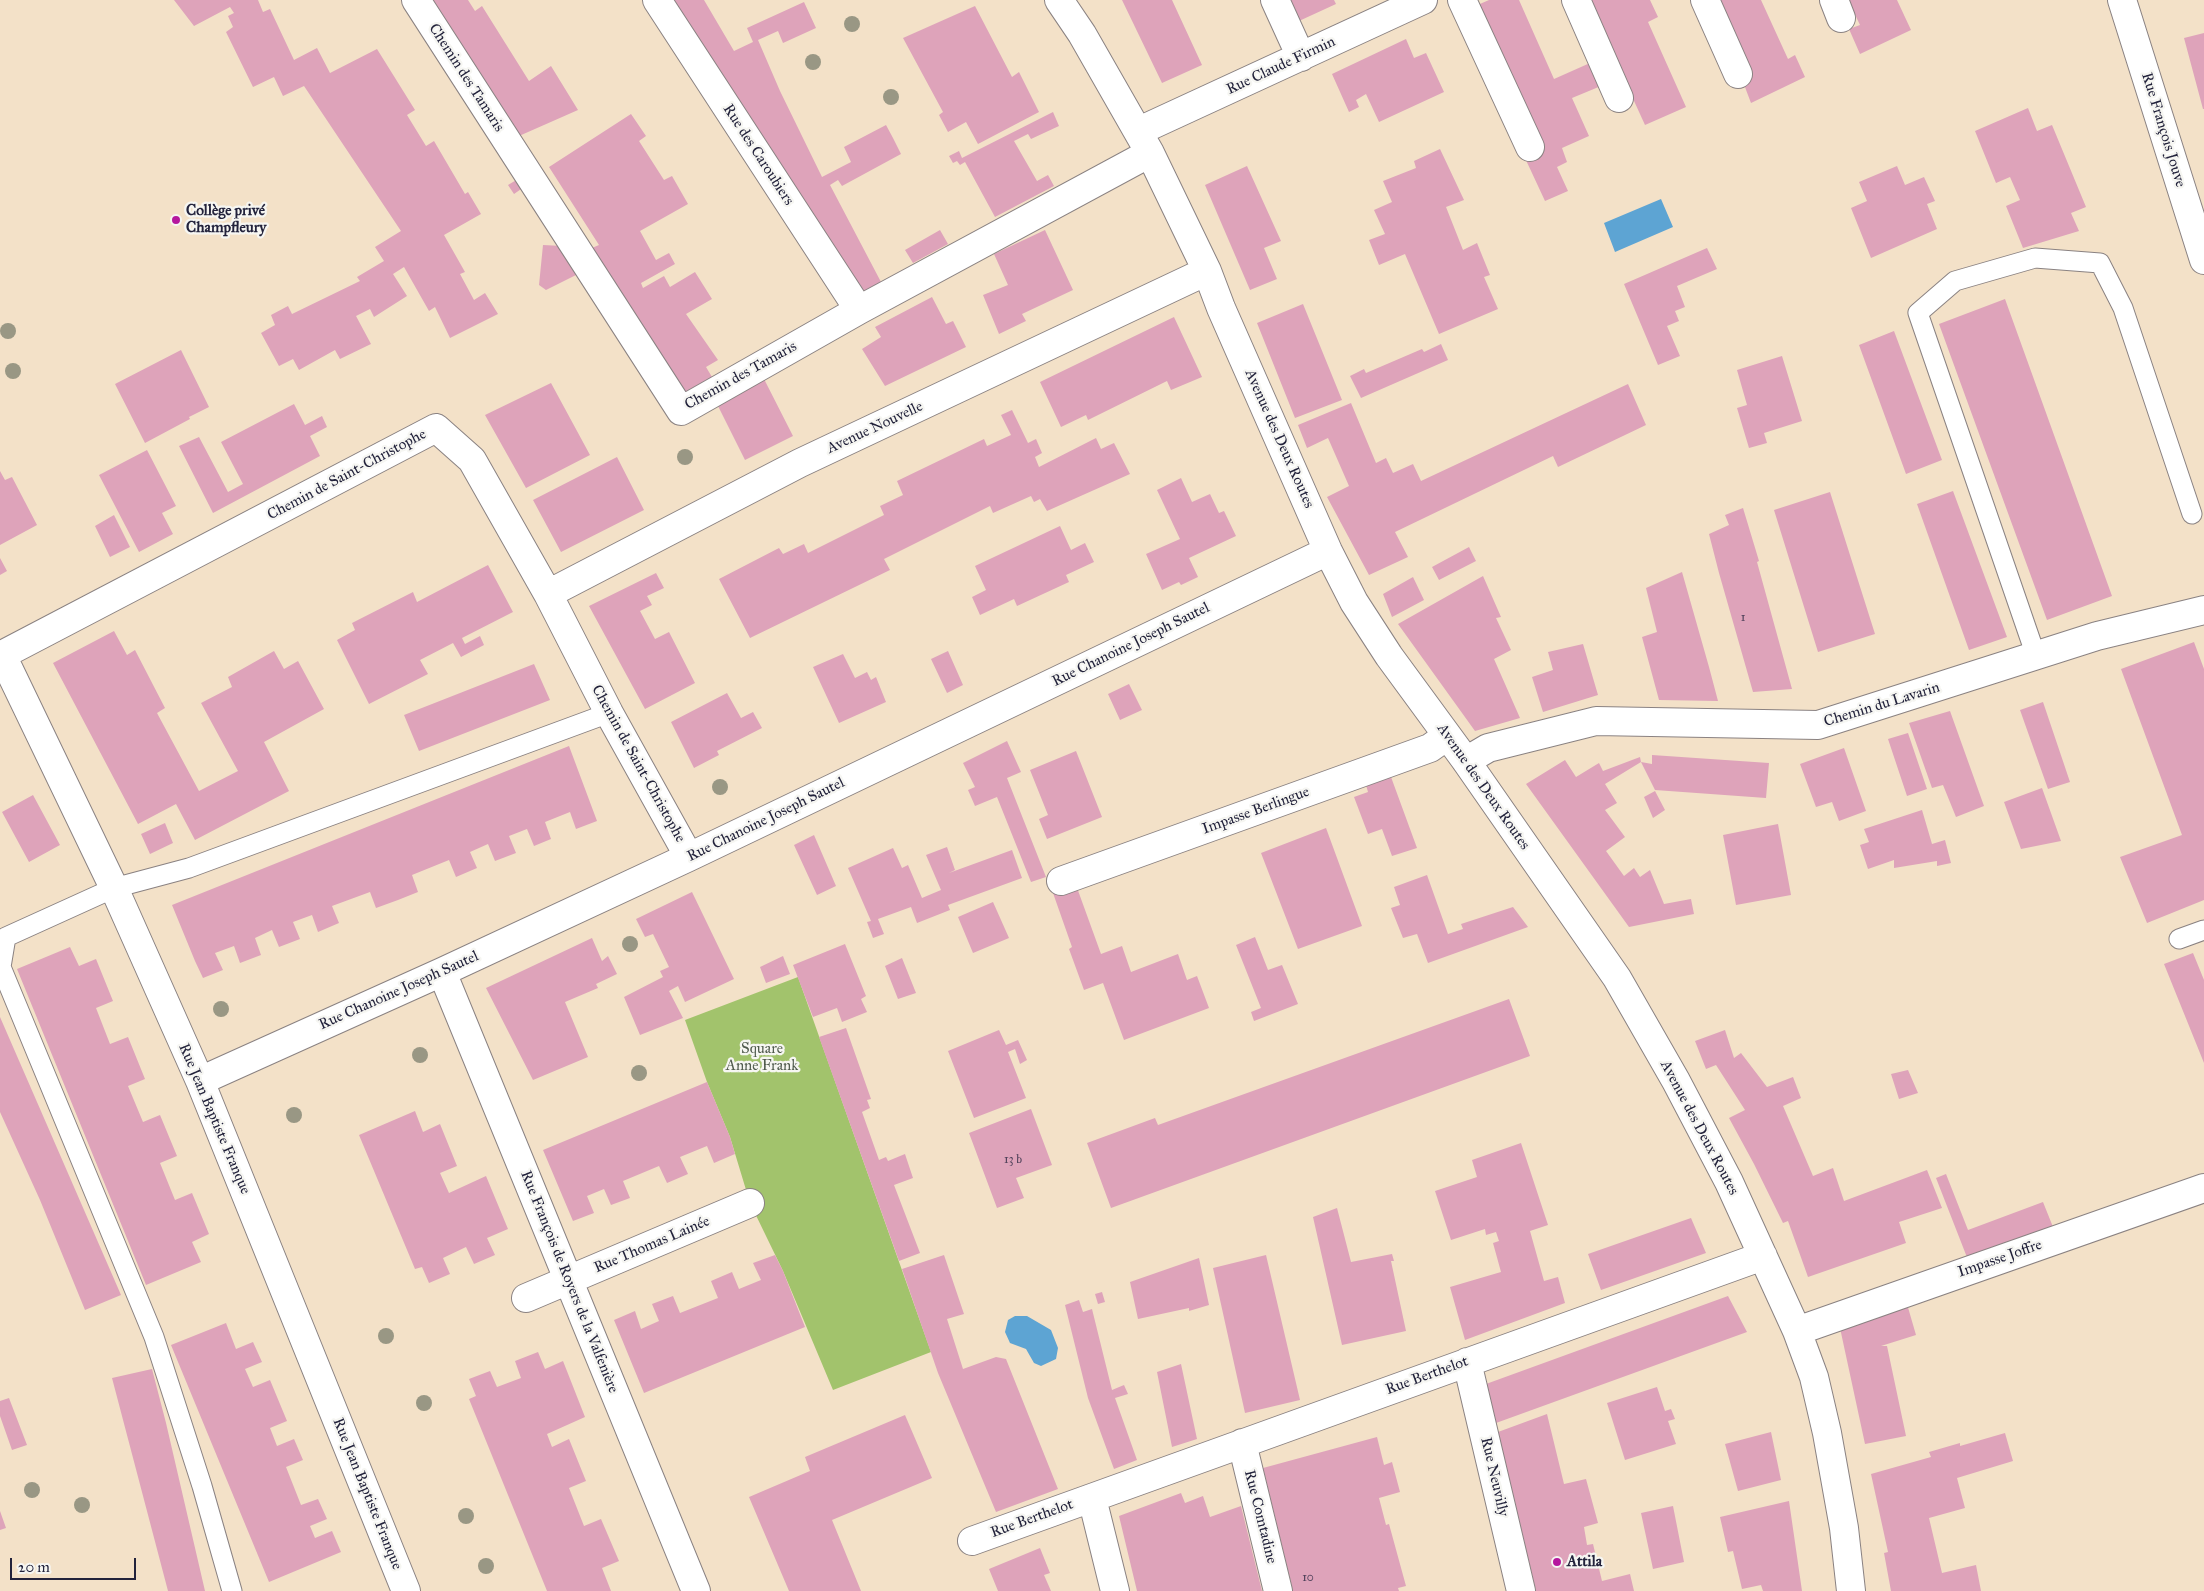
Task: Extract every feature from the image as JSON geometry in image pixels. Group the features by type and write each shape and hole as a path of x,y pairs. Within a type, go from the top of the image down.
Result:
{"street":[{"name":"Chemin des Tamaris","path":"416,0 681,411 859,310 1145,142"},
{"name":"Rue des Caroubiers","path":"657,0 859,310"},
{"name":"Avenue des Deux Routes","path":"1059,0 1082,34 1145,142 1207,270 1221,308 1328,551 1354,602 1389,656 1466,761 1617,978 1729,1182 1797,1331 1814,1377 1827,1433 1844,1528 1852,1591"},
{"path":"1275,0 1301,58"},
{"name":"Rue Claude Firmin","path":"1145,142 1301,58 1423,0"},
{"path":"1462,0 1530,147"},
{"path":"1576,0 1619,98"},
{"path":"1705,0 1738,74"},
{"name":"Rue François Jouve","path":"2122,0 2204,260"},
{"name":"Avenue Nouvelle","path":"548,594 800,463 1207,270"},
{"name":"Chemin de Saint-Christophe","path":"1,656 436,428 472,460 548,594 610,713 689,857"},
{"name":"Rue Chanoine Joseph Sautel","path":"200,1081 442,972 689,857 1328,551"},
{"name":"Chemin du Lavarin","path":"1466,761 1488,748 1596,721 1818,725 2097,636 2204,610"},
{"name":"Rue Jean Baptiste Franque","path":"1,656 114,888 200,1081 406,1591"},
{"name":"Impasse Berlingue","path":"1061,882 1430,748 1447,736"},
{"name":"Rue François de Royers de la Valfenière","path":"442,972 696,1591"},
{"name":"Impasse Joffre","path":"1797,1331 2204,1188"},
{"name":"Rue Thomas Lainée","path":"526,1298 750,1203"},
{"name":"Rue Berthelot","path":"972,1541 1763,1256"},
{"name":"Rue Neuvilly","path":"1467,1362 1521,1591"},
{"name":"Rue Comtadine","path":"1242,1443 1278,1591"},
{"name":"Rue Berthelot","path":"1092,1498 1115,1591"}],"lane":[{"path":"2036,656 1918,313 1955,282 2036,258 2100,263 2123,308 2192,514"},
{"path":"232,1591 202,1486 154,1337 1,967 6,937 114,888 189,868 610,713"},
{"path":"2179,939 2204,930"}],"green space":[{"name":"Square Anne Frank","path":"798,977 931,1352 833,1390 783,1271 750,1203 730,1137 707,1082 685,1020"}],"water":[{"path":"1661,199 1673,227 1615,252 1604,223"},
{"path":"1015,1316 1027,1316 1051,1330 1058,1348 1056,1359 1041,1366 1034,1363 1026,1349 1010,1343 1005,1332 1008,1320"}],"building":[{"path":"174,0 258,0 263,12 270,9 294,60 317,48 330,73 377,49 415,110 407,115 426,146 434,141 465,194 468,192 481,214 444,235 465,272 460,274 474,300 485,293 498,314 450,338 435,307 429,311 404,267 393,274 407,296 374,317 370,309 356,316 371,344 340,359 335,350 299,370 293,359 279,366 261,333 275,325 271,315 288,306 292,314 360,281 357,277 384,261 375,247 401,231 304,86 283,96 274,77 253,87 226,32 233,27 228,16 234,13 230,7 194,26"},
{"path":"431,0 468,0 475,11 482,6 529,81 551,66 578,110 519,136"},
{"path":"671,0 704,0 734,51 753,42 747,28 804,2 816,28 783,43 778,31 758,40 780,91 822,177 851,162 844,147 886,125 893,138 901,154 842,186 838,180 830,185 881,282 860,293"},
{"path":"1122,0 1172,0 1202,65 1162,83"},
{"path":"1288,0 1334,0 1336,4 1299,21"},
{"path":"1489,0 1519,0 1554,79 1590,63 1601,86 1572,98 1589,136 1562,148 1567,162 1557,167 1568,191 1545,201 1525,158 1473,7"},
{"path":"1588,0 1650,0 1658,17 1648,22 1686,107 1645,125"},
{"path":"1712,0 1761,0 1788,59 1795,55 1805,77 1751,103"},
{"path":"1848,0 1897,0 1911,30 1860,54 1849,29 1860,25"},
{"path":"975,6 1012,77 1019,72 1039,112 978,144 966,122 948,132 939,115 943,112 903,38"},
{"path":"2204,33 2204,109 2203,109 2184,38"},
{"path":"1406,39 1414,58 1426,53 1444,92 1379,122 1366,94 1356,100 1359,107 1349,112 1332,74"},
{"path":"2028,108 2037,131 2052,125 2086,207 2071,213 2079,231 2023,248 2006,206 2020,200 2010,177 1996,183 1975,131"},
{"path":"1053,112 1059,126 1031,139 1028,134 1014,141 1037,181 1048,175 1054,186 995,217 965,162 960,165 957,161 953,163 949,156 959,151 962,158"},
{"path":"631,114 646,136 639,141 664,180 672,176 688,204 640,231 656,260 669,253 675,264 641,283 643,288 664,276 670,287 695,272 712,299 686,314 718,360 706,367 712,377 685,392 592,248 599,245 549,167"},
{"path":"1440,149 1464,200 1446,207 1463,250 1477,243 1490,275 1484,277 1498,309 1439,334 1405,254 1379,265 1369,240 1385,234 1374,210 1392,202 1383,181 1416,168 1414,161"},
{"path":"1247,166 1281,241 1264,248 1277,279 1250,290 1205,185"},
{"path":"1897,166 1905,185 1924,177 1935,201 1927,204 1937,229 1871,258 1851,208 1867,201 1859,182"},
{"path":"518,179 524,187 514,194 508,185"},
{"path":"940,230 948,244 913,263 905,250"},
{"path":"1045,230 1073,290 1022,314 1026,321 999,334 983,295 1008,285 994,254"},
{"path":"543,245 562,246 580,273 546,290 539,285"},
{"path":"1707,248 1717,269 1677,286 1685,307 1675,311 1679,321 1667,326 1680,356 1658,365 1624,284"},
{"path":"932,297 946,324 953,321 966,347 885,386 862,349 881,337 875,327"},
{"path":"2005,299 2112,596 2047,620 1939,324"},
{"path":"1303,304 1342,400 1295,418 1257,323"},
{"path":"1174,317 1202,377 1171,390 1167,381 1088,420 1086,415 1061,427 1040,382"},
{"path":"1894,331 1942,460 1906,474 1859,345"},
{"path":"1441,344 1448,360 1361,398 1350,376 1364,369 1366,373 1422,349 1424,352"},
{"path":"181,350 209,407 145,443 115,384"},
{"path":"1782,356 1802,421 1764,433 1767,443 1749,448 1737,408 1747,405 1737,370"},
{"path":"764,379 793,436 745,460 718,406"},
{"path":"551,383 590,455 526,488 485,415"},
{"path":"1628,384 1646,425 1558,467 1553,456 1395,532 1408,557 1369,575 1327,497 1349,486 1328,438 1307,448 1298,425 1351,403 1376,463 1386,458 1393,473 1413,464 1421,481"},
{"path":"294,404 305,425 322,416 327,427 310,436 320,456 213,513 179,446 199,437 228,492 243,484 221,442"},
{"path":"1012,410 1028,443 1036,439 1042,453 1035,457 1039,467 1096,438 1101,449 1114,443 1130,474 1047,511 1040,499 1034,502 1031,496 993,513 990,506 884,559 890,570 750,638 719,579 779,548 783,554 804,544 808,553 884,515 880,506 903,495 897,481 984,439 987,446 1011,435 1001,415"},
{"path":"147,450 176,506 162,513 173,534 139,552 99,475"},
{"path":"617,457 644,510 561,552 533,500"},
{"path":"0,471 5,480 12,477 37,525 0,545"},
{"path":"1181,478 1192,502 1210,494 1219,513 1224,511 1236,536 1189,558 1198,577 1181,585 1179,582 1162,590 1146,554 1180,539 1157,490"},
{"path":"1953,491 2007,637 1969,650 1917,504"},
{"path":"1830,492 1875,634 1818,652 1774,510"},
{"path":"1743,508 1759,561 1757,562 1792,689 1753,692 1719,573 1709,534 1729,525 1725,515"},
{"path":"114,515 130,547 110,557 95,526"},
{"path":"1060,526 1071,550 1085,543 1094,562 1066,575 1069,582 1017,606 1014,599 980,615 972,597 986,590 975,566"},
{"path":"1469,547 1476,561 1439,580 1432,567"},
{"path":"0,558 7,571 0,575"},
{"path":"488,565 513,612 462,638 465,644 480,636 484,645 461,657 453,643 420,660 428,674 369,704 337,640 355,630 352,623 413,592 417,602"},
{"path":"1682,572 1718,701 1659,700 1642,637 1657,632 1646,588"},
{"path":"656,573 664,588 647,596 652,605 640,611 655,639 669,632 695,683 645,709 589,606"},
{"path":"1483,576 1501,617 1496,618 1511,650 1494,659 1520,718 1475,731 1398,624"},
{"path":"1413,577 1424,600 1392,617 1383,594"},
{"path":"114,631 127,655 135,650 165,708 157,713 199,791 238,771 201,703 232,687 228,677 274,651 284,669 298,661 324,709 264,742 289,791 195,840 176,804 138,824 53,663"},
{"path":"2194,642 2204,669 2204,900 2147,923 2120,857 2182,835 2121,669"},
{"path":"1583,644 1598,695 1543,712 1532,677 1553,670 1548,652"},
{"path":"948,651 963,685 947,693 931,659"},
{"path":"843,654 855,678 867,672 871,680 876,677 886,702 839,723 813,667"},
{"path":"534,664 550,700 419,751 404,715"},
{"path":"1129,684 1142,710 1120,720 1108,694"},
{"path":"727,693 741,718 753,712 762,728 717,751 719,755 694,768 671,722"},
{"path":"2043,702 2070,782 2048,789 2020,710"},
{"path":"1950,711 1984,806 1956,817 1943,785 1932,788 1909,723"},
{"path":"1908,733 1927,789 1907,796 1888,739"},
{"path":"1007,741 1021,772 1007,778 1046,877 1031,882 997,797 975,806 968,790 975,787 963,763"},
{"path":"569,746 597,821 576,829 570,812 545,822 551,839 534,846 527,829 509,836 516,853 495,861 488,844 470,852 477,868 456,877 449,860 412,875 418,892 398,900 376,908 370,892 332,906 339,923 318,932 312,915 293,922 300,939 279,947 272,930 255,938 261,955 240,963 234,946 215,953 223,970 203,978 172,905"},
{"path":"1844,748 1866,811 1839,821 1832,802 1816,807 1800,764"},
{"path":"1076,751 1102,817 1047,839 1039,819 1048,815 1030,770"},
{"path":"1652,755 1769,763 1766,798 1655,790 1641,762 1652,764"},
{"path":"1640,757 1641,762 1605,784 1617,803 1605,810 1625,837 1606,851 1624,876 1634,868 1640,877 1650,870 1664,904 1691,899 1694,914 1629,927 1526,784 1565,760 1576,777 1599,763 1603,771"},
{"path":"1391,777 1417,848 1392,856 1382,829 1368,834 1354,797 1368,792 1366,785"},
{"path":"2042,788 2061,841 2021,849 2004,802"},
{"path":"1655,791 1665,810 1653,818 1644,797"},
{"path":"33,795 60,845 29,862 2,812"},
{"path":"1922,810 1932,844 1945,840 1951,863 1937,866 1937,861 1894,868 1894,860 1868,869 1860,845 1869,842 1864,829"},
{"path":"165,823 173,843 150,854 141,834"},
{"path":"1778,824 1791,895 1736,905 1723,835"},
{"path":"1326,828 1362,926 1298,949 1261,853"},
{"path":"814,835 836,886 817,895 794,845"},
{"path":"947,847 955,870 949,873 1012,850 1022,878 948,905 950,910 917,923 911,907 878,919 884,934 873,938 867,922 871,921 848,868 893,848 902,868 908,865 922,898 941,890 926,855"},
{"path":"1427,875 1448,934 1463,929 1461,924 1513,907 1528,927 1428,963 1417,934 1403,938 1391,908 1400,905 1394,887"},
{"path":"1076,885 1101,954 1122,946 1131,972 1178,954 1187,980 1197,976 1209,1008 1124,1040 1103,983 1084,990 1069,949 1072,947 1053,893"},
{"path":"692,892 734,979 685,1002 678,986 669,991 683,1018 640,1035 624,997 663,977 660,971 669,967 653,934 645,937 636,919"},
{"path":"993,902 1009,938 973,953 958,917"},
{"path":"1255,937 1268,970 1282,965 1298,1004 1254,1021 1251,1012 1261,1008 1236,945"},
{"path":"592,938 602,961 608,956 617,974 596,984 598,988 565,1002 588,1057 533,1080 486,988"},
{"path":"845,944 866,996 861,999 867,1012 842,1022 837,1008 813,1017 793,965"},
{"path":"70,947 79,966 96,959 113,1001 96,1008 110,1044 128,1037 145,1079 128,1086 143,1122 160,1115 177,1156 160,1163 175,1200 192,1193 209,1234 192,1242 201,1262 146,1285 17,969"},
{"path":"2193,953 2204,980 2204,1063 2164,964"},
{"path":"783,956 790,974 766,983 760,967"},
{"path":"902,958 916,993 898,999 885,966"},
{"path":"1509,999 1530,1056 1111,1208 1087,1143 1155,1118 1158,1125"},
{"path":"0,1017 121,1295 85,1310 40,1200 0,1112"},
{"path":"846,1028 871,1099 867,1100 870,1108 862,1112 879,1160 886,1157 888,1161 905,1154 913,1178 894,1185 920,1253 899,1261 819,1037"},
{"path":"999,1030 1006,1045 1018,1040 1027,1060 1020,1064 1015,1049 1008,1052 1026,1098 974,1118 948,1051"},
{"path":"1725,1030 1734,1058 1741,1053 1767,1087 1793,1077 1801,1098 1783,1106 1813,1176 1833,1168 1844,1201 1927,1170 1942,1208 1899,1222 1906,1243 1808,1277 1788,1221 1783,1223 1729,1118 1745,1110 1716,1065 1706,1069 1695,1041"},
{"path":"1908,1070 1918,1093 1899,1099 1891,1074"},
{"path":"707,1082 730,1137 735,1154 714,1163 707,1146 680,1157 688,1174 667,1183 659,1166 623,1181 630,1198 611,1205 604,1189 587,1196 594,1213 573,1221 543,1150"},
{"path":"1031,1109 1052,1165 1016,1178 1024,1198 997,1208 969,1133"},
{"path":"415,1111 423,1132 440,1124 457,1166 440,1173 449,1193 486,1176 508,1229 487,1238 495,1255 474,1264 466,1247 443,1258 450,1274 429,1283 422,1267 415,1269 359,1135"},
{"path":"1521,1143 1548,1225 1530,1231 1544,1281 1558,1277 1565,1303 1465,1340 1450,1287 1501,1272 1493,1243 1499,1241 1496,1232 1486,1235 1485,1229 1451,1240 1435,1191 1477,1177 1472,1160"},
{"path":"1946,1174 1968,1230 2043,1202 2055,1232 1970,1265 1936,1178"},
{"path":"1337,1208 1351,1262 1392,1254 1394,1261 1391,1261 1406,1331 1342,1345 1313,1217"},
{"path":"1691,1218 1706,1253 1601,1290 1588,1254"},
{"path":"775,1255 805,1327 644,1393 614,1320 635,1311 641,1329 659,1321 652,1304 673,1296 680,1313 718,1298 711,1281 732,1272 739,1289 761,1280 753,1263"},
{"path":"944,1255 964,1314 947,1319 963,1369 996,1357 1006,1359 1058,1489 996,1512 938,1373 902,1269"},
{"path":"1266,1255 1300,1400 1245,1413 1213,1268"},
{"path":"1199,1258 1209,1305 1189,1311 1189,1308 1138,1319 1130,1282"},
{"path":"1102,1292 1105,1302 1098,1304 1095,1294"},
{"path":"1728,1296 1747,1332 1496,1423 1486,1384"},
{"path":"1079,1300 1083,1312 1092,1309 1112,1390 1124,1385 1128,1394 1115,1398 1137,1460 1114,1469 1088,1398 1065,1305"},
{"path":"1907,1304 1916,1335 1881,1346 1887,1346 1906,1436 1865,1444 1840,1328"},
{"path":"226,1323 236,1349 253,1342 262,1362 245,1369 253,1387 270,1380 287,1421 270,1428 277,1446 294,1439 303,1460 286,1467 301,1505 318,1499 327,1519 310,1526 315,1538 332,1531 341,1552 269,1582 171,1345"},
{"path":"538,1352 545,1369 563,1361 585,1417 547,1434 552,1447 569,1439 586,1481 569,1488 584,1526 601,1519 619,1561 602,1568 611,1591 547,1591 469,1399 476,1396 469,1379 490,1371 497,1387 521,1378 515,1361"},
{"path":"1181,1364 1197,1439 1172,1447 1157,1372"},
{"path":"152,1369 205,1591 168,1591 112,1378"},
{"path":"1657,1387 1665,1411 1671,1409 1675,1419 1668,1421 1676,1444 1625,1460 1607,1403"},
{"path":"9,1398 27,1445 12,1450 0,1416 0,1401"},
{"path":"1547,1414 1564,1484 1586,1479 1598,1523 1584,1527 1587,1545 1593,1544 1602,1581 1630,1574 1634,1591 1536,1591 1498,1432"},
{"path":"905,1415 932,1478 832,1520 861,1591 789,1591 749,1497 810,1471 805,1457"},
{"path":"1771,1432 1781,1480 1738,1491 1725,1444"},
{"path":"2005,1433 2013,1461 1957,1478 1965,1508 1929,1518 1942,1573 1976,1565 1981,1591 1891,1591 1884,1553 1888,1552 1871,1474 1931,1457 1929,1452 1960,1443 1960,1446"},
{"path":"1377,1437 1384,1465 1392,1462 1400,1492 1379,1498 1386,1525 1389,1524 1406,1586 1398,1588 1399,1591 1293,1591 1263,1468"},
{"path":"1181,1493 1185,1503 1203,1496 1210,1517 1241,1506 1262,1591 1137,1591 1119,1516"},
{"path":"1789,1501 1802,1591 1763,1591 1761,1585 1742,1589 1733,1551 1728,1552 1720,1517"},
{"path":"1673,1506 1684,1562 1653,1569 1641,1513"},
{"path":"0,1511 6,1528 0,1530"},
{"path":"1040,1548 1050,1573 1044,1575 1051,1591 998,1591 989,1569"}],"place":[{"name":"Collège privé Champfleury","path":"176,220"},
{"name":"Attila","path":"1557,1562"}]}
